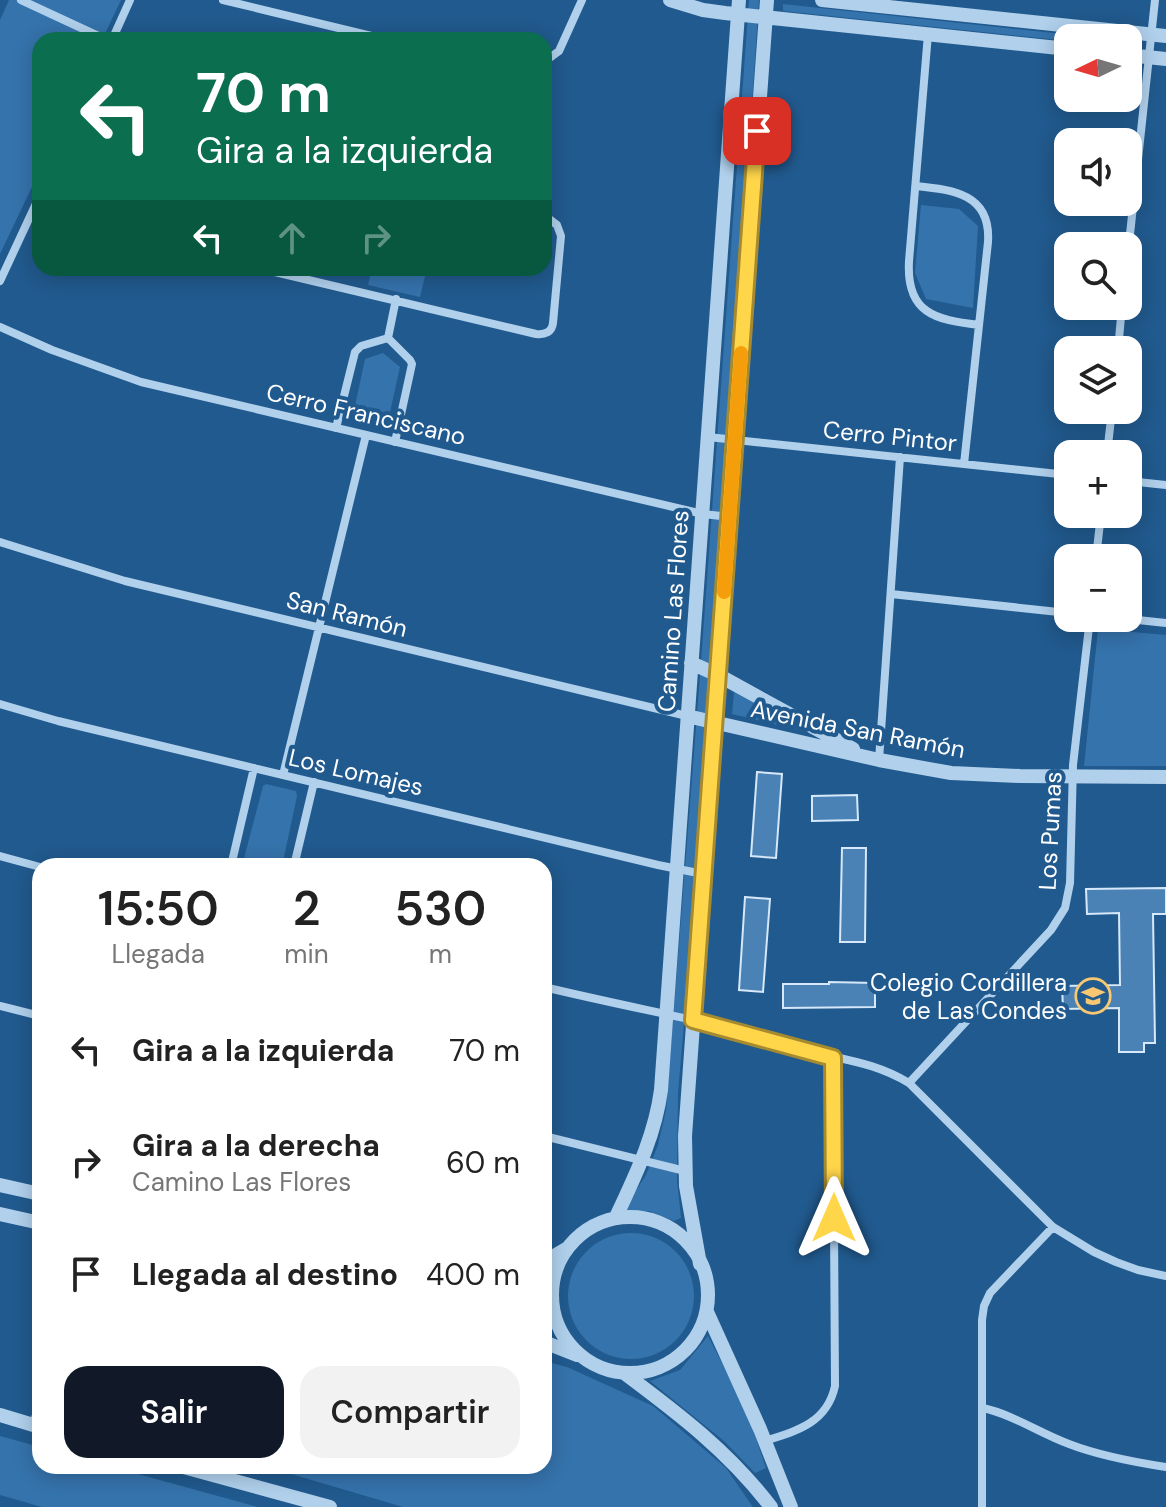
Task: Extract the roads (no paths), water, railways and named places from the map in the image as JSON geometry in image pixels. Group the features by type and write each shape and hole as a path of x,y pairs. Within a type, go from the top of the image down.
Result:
{"street":[{"path":"21,0 91,32"},
{"path":"113,32 130,0"},
{"path":"223,0 355,32"},
{"path":"552,56 559,51 582,0"},
{"path":"670,0 703,10 738,7 765,17 1054,48"},
{"name":"Camino Las Flores","path":"700,1264 688,1201 685,1136 767,0"},
{"path":"822,0 930,6 1158,35"},
{"path":"1130,232 1149,57 1158,35 1155,0"},
{"name":"Camino Las Flores","path":"616,1217 642,1160 659,1107 738,7"},
{"path":"928,34 909,271 913,292 922,306 936,317 979,325"},
{"path":"1142,56 1166,59"},
{"path":"916,186 958,192 975,202 985,217 989,234 964,464"},
{"path":"0,281 32,212"},
{"path":"294,276 536,334 548,332 553,323 561,236 552,221"},
{"path":"388,338 396,299"},
{"name":"Cerro Franciscano","path":"0,327 52,350 141,382 703,514 730,517"},
{"path":"336,428 355,352 361,346 388,338"},
{"path":"388,338 412,364 395,442"},
{"path":"283,775 366,435"},
{"name":"Cerro Pintor","path":"708,437 1054,474"},
{"path":"691,663 873,759 891,594 900,457"},
{"path":"1142,482 1166,485"},
{"name":"San Ramón","path":"0,542 125,581 687,716"},
{"path":"891,594 1054,611"},
{"path":"1142,620 1166,623"},
{"name":"Los Pumas","path":"909,1083 1051,930 1065,908 1070,883 1072,775 1088,632"},
{"name":"Los Lomajes","path":"0,704 58,721 703,874"},
{"name":"Avenida San Ramón","path":"687,716 873,759 951,773 1166,777"},
{"path":"233,858 254,768"},
{"path":"296,858 314,782"},
{"path":"0,856 32,865"},
{"path":"552,989 693,1020 883,1069 909,1083 1053,1227 1116,1262 1166,1276"},
{"path":"0,1006 32,1014"},
{"path":"764,1441 819,1418 830,1404 835,1386 833,1058"},
{"path":"552,1138 685,1171"},
{"path":"0,1185 32,1192"},
{"path":"0,1214 32,1221"},
{"path":"552,1257 594,1225 616,1217 646,1217 673,1229 693,1250 708,1295 707,1312 689,1349 673,1362 655,1370 634,1374 608,1370 552,1345"},
{"path":"982,1507 984,1306 990,1293 1053,1227"},
{"path":"567,1248 555,1273 554,1309 562,1332 585,1359"},
{"path":"707,1312 791,1507"},
{"path":"624,1373 708,1438 771,1507"},
{"path":"983,1408 1003,1413 1066,1444 1117,1459 1166,1467"},
{"path":"0,1415 32,1425"},
{"path":"209,1474 330,1507"}],"place":[{"name":"Colegio Cordillera de Las Condes","path":"1093,996"}]}
